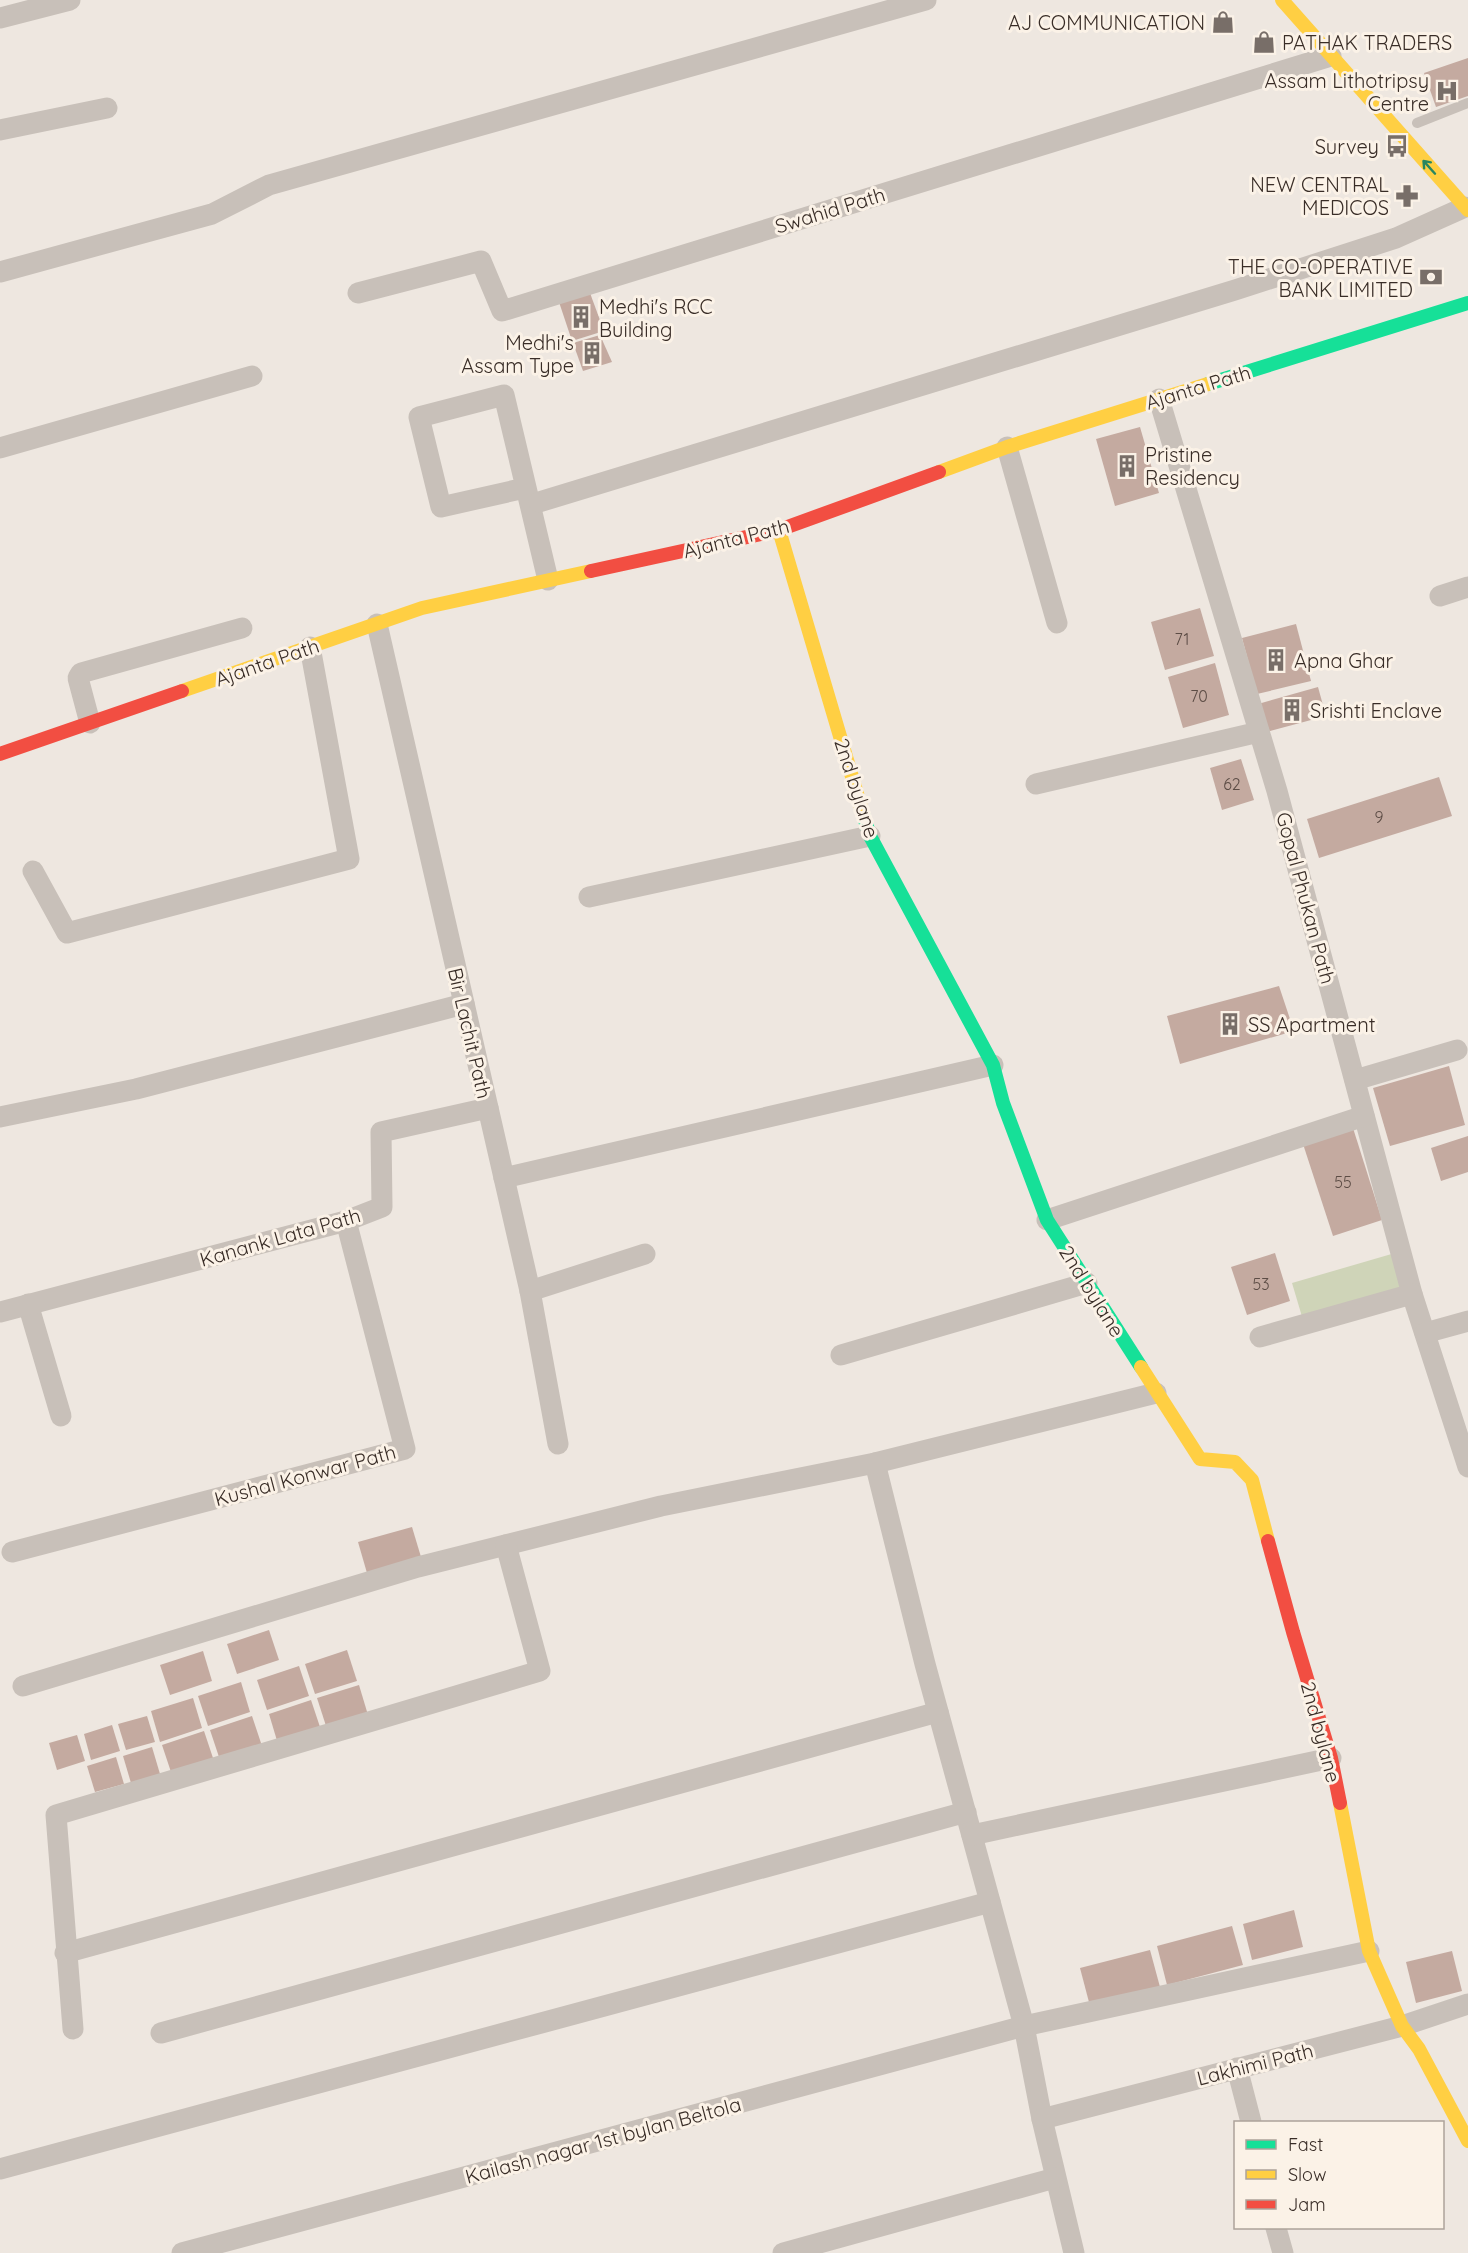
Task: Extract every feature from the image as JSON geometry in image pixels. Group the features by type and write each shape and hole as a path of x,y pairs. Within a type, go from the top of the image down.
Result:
{"street":[{"path":"0,18 70,0"},
{"path":"0,272 212,214 269,185 926,0"},
{"path":"548,580 532,495 504,395 418,417 441,507 532,495 1235,290 1396,238 1467,209 1282,0"},
{"name":"Swahid Path","path":"358,292 481,261 502,310 1331,56"},
{"path":"0,130 107,108"},
{"name":"Ajanta Path","path":"0,754 422,608 779,530 1008,447 1468,303"},
{"path":"0,448 252,376"},
{"name":"Gopal Phukan Path","path":"1159,399 1259,732 1412,1294 1468,1467"},
{"path":"1008,447 1057,623"},
{"name":"2nd bylane","path":"779,530 870,836 993,1065 1003,1103 1047,1220 1200,1460 1235,1462 1252,1480 1293,1632 1331,1758 1369,1951 1402,2026 1419,2049 1468,2141"},
{"path":"1440,597 1468,587"},
{"name":"Bir Lachit Path","path":"376,624 530,1291 558,1444"},
{"path":"90,723 78,678 81,673 242,628"},
{"path":"33,871 67,933 349,859 309,647"},
{"path":"1036,784 1259,732"},
{"path":"589,897 870,836"},
{"path":"0,1117 136,1089 464,1004"},
{"path":"1355,1080 1457,1050"},
{"path":"504,1178 993,1065"},
{"name":"Kanank Lata Path","path":"0,1312 346,1221 382,1207 381,1132 488,1108"},
{"path":"1047,1220 1364,1116"},
{"name":"Kushal Konwar Path","path":"12,1552 405,1449 346,1221"},
{"path":"530,1291 645,1254"},
{"path":"841,1355 1087,1283"},
{"path":"1260,1337 1412,1294"},
{"path":"28,1304 61,1416"},
{"path":"1425,1333 1468,1321"},
{"path":"23,1686 418,1567 661,1506 874,1462 1156,1393"},
{"path":"874,1462 938,1712 1024,2026 1042,2119 1074,2253"},
{"path":"73,2029 65,1953 56,1815 540,1671 506,1545"},
{"path":"65,1953 938,1712"},
{"path":"972,1834 1331,1758"},
{"path":"161,2033 966,1812"},
{"path":"0,2169 990,1902"},
{"name":"Kailash nagar 1st bylan Beltola","path":"192,2252 1024,2026 1369,1951"},
{"name":"Lakhimi Path","path":"1042,2119 1402,2026 1468,2004"},
{"path":"1237,2068 1251,2121"},
{"path":"783,2253 1056,2178"},
{"path":"1276,2229 1283,2253"}],"lane":[{"path":"1417,123 1468,103"}],"green space":[{"path":"1395,1253 1406,1290 1303,1320 1292,1283"}],"building":[{"path":"1468,58 1468,96 1436,107 1424,73"},
{"name":"Medhi's RCC Building","path":"590,293 604,331 572,341 559,302"},
{"name":"Medhi's Assam Type","path":"600,335 612,362 583,371 573,343"},
{"name":"Pristine Residency","path":"1140,427 1159,493 1115,506 1096,439"},
{"path":"1200,608 1214,656 1165,670 1151,622"},
{"name":"Apna Ghar","path":"1296,624 1311,681 1257,694 1242,638"},
{"path":"1215,663 1229,715 1183,728 1168,677"},
{"name":"Srishti Enclave","path":"1318,687 1326,716 1266,732 1258,704"},
{"path":"1241,759 1254,800 1222,810 1210,768"},
{"path":"1439,777 1452,816 1319,858 1307,819"},
{"name":"SS Apartment","path":"1279,986 1294,1031 1180,1064 1167,1016"},
{"path":"1449,1066 1465,1125 1390,1146 1373,1088"},
{"path":"1353,1128 1382,1220 1333,1236 1303,1144"},
{"path":"1468,1136 1468,1172 1441,1181 1431,1148"},
{"path":"1275,1253 1290,1301 1247,1315 1231,1267"},
{"path":"412,1527 421,1557 367,1573 358,1542"},
{"path":"269,1630 279,1660 237,1674 227,1644"},
{"path":"347,1650 357,1681 315,1694 305,1664"},
{"path":"203,1651 212,1681 170,1695 160,1665"},
{"path":"299,1666 309,1696 267,1710 257,1680"},
{"path":"241,1682 250,1712 208,1726 198,1696"},
{"path":"359,1685 368,1715 327,1729 317,1698"},
{"path":"193,1698 202,1728 160,1742 151,1711"},
{"path":"311,1700 321,1730 278,1744 269,1714"},
{"path":"147,1716 155,1742 126,1750 118,1724"},
{"path":"252,1716 262,1746 220,1760 210,1730"},
{"path":"112,1725 120,1751 91,1760 84,1734"},
{"path":"204,1731 214,1761 172,1775 162,1745"},
{"path":"77,1735 85,1761 57,1770 49,1743"},
{"path":"152,1747 160,1774 131,1783 123,1756"},
{"path":"116,1757 124,1784 95,1792 87,1766"},
{"path":"1294,1910 1303,1947 1252,1960 1243,1924"},
{"path":"1232,1926 1243,1965 1167,1985 1157,1946"},
{"path":"1150,1950 1160,1987 1090,2006 1080,1968"},
{"path":"1452,1951 1462,1991 1416,2003 1406,1962"}],"traffic: fast":[{"path":"1208,384 1468,303"},
{"path":"863,814 870,836 993,1065 1003,1103 1047,1220 1141,1367"}],"traffic: slow":[{"path":"1282,0 1468,210"},
{"path":"939,472 1007,447 1208,384"},
{"path":"779,530 863,814"},
{"path":"182,691 422,608 591,571"},
{"path":"1141,1367 1200,1459 1235,1462 1252,1480 1268,1541"},
{"path":"1340,1803 1369,1951 1402,2026 1419,2049 1468,2141"}],"traffic: jam":[{"path":"591,571 779,530 939,472"},
{"path":"0,754 182,691"},
{"path":"1268,1541 1331,1758 1340,1803"}],"place":[{"name":"AJ COMMUNICATION","path":"1223,22"},
{"name":"PATHAK TRADERS","path":"1264,42"},
{"name":"Assam Lithotripsy Centre","path":"1447,91"},
{"name":"Survey","path":"1397,146"},
{"name":"NEW CENTRAL MEDICOS","path":"1407,196"},
{"name":"THE CO-OPERATIVE BANK LIMITED","path":"1431,277"},
{"name":"Medhi's RCC Building","path":"581,317"},
{"name":"Medhi's Assam Type","path":"592,353"},
{"name":"Pristine Residency","path":"1127,466"},
{"name":"Apna Ghar","path":"1276,660"},
{"name":"Srishti Enclave","path":"1292,710"},
{"name":"SS Apartment","path":"1230,1024"}]}
